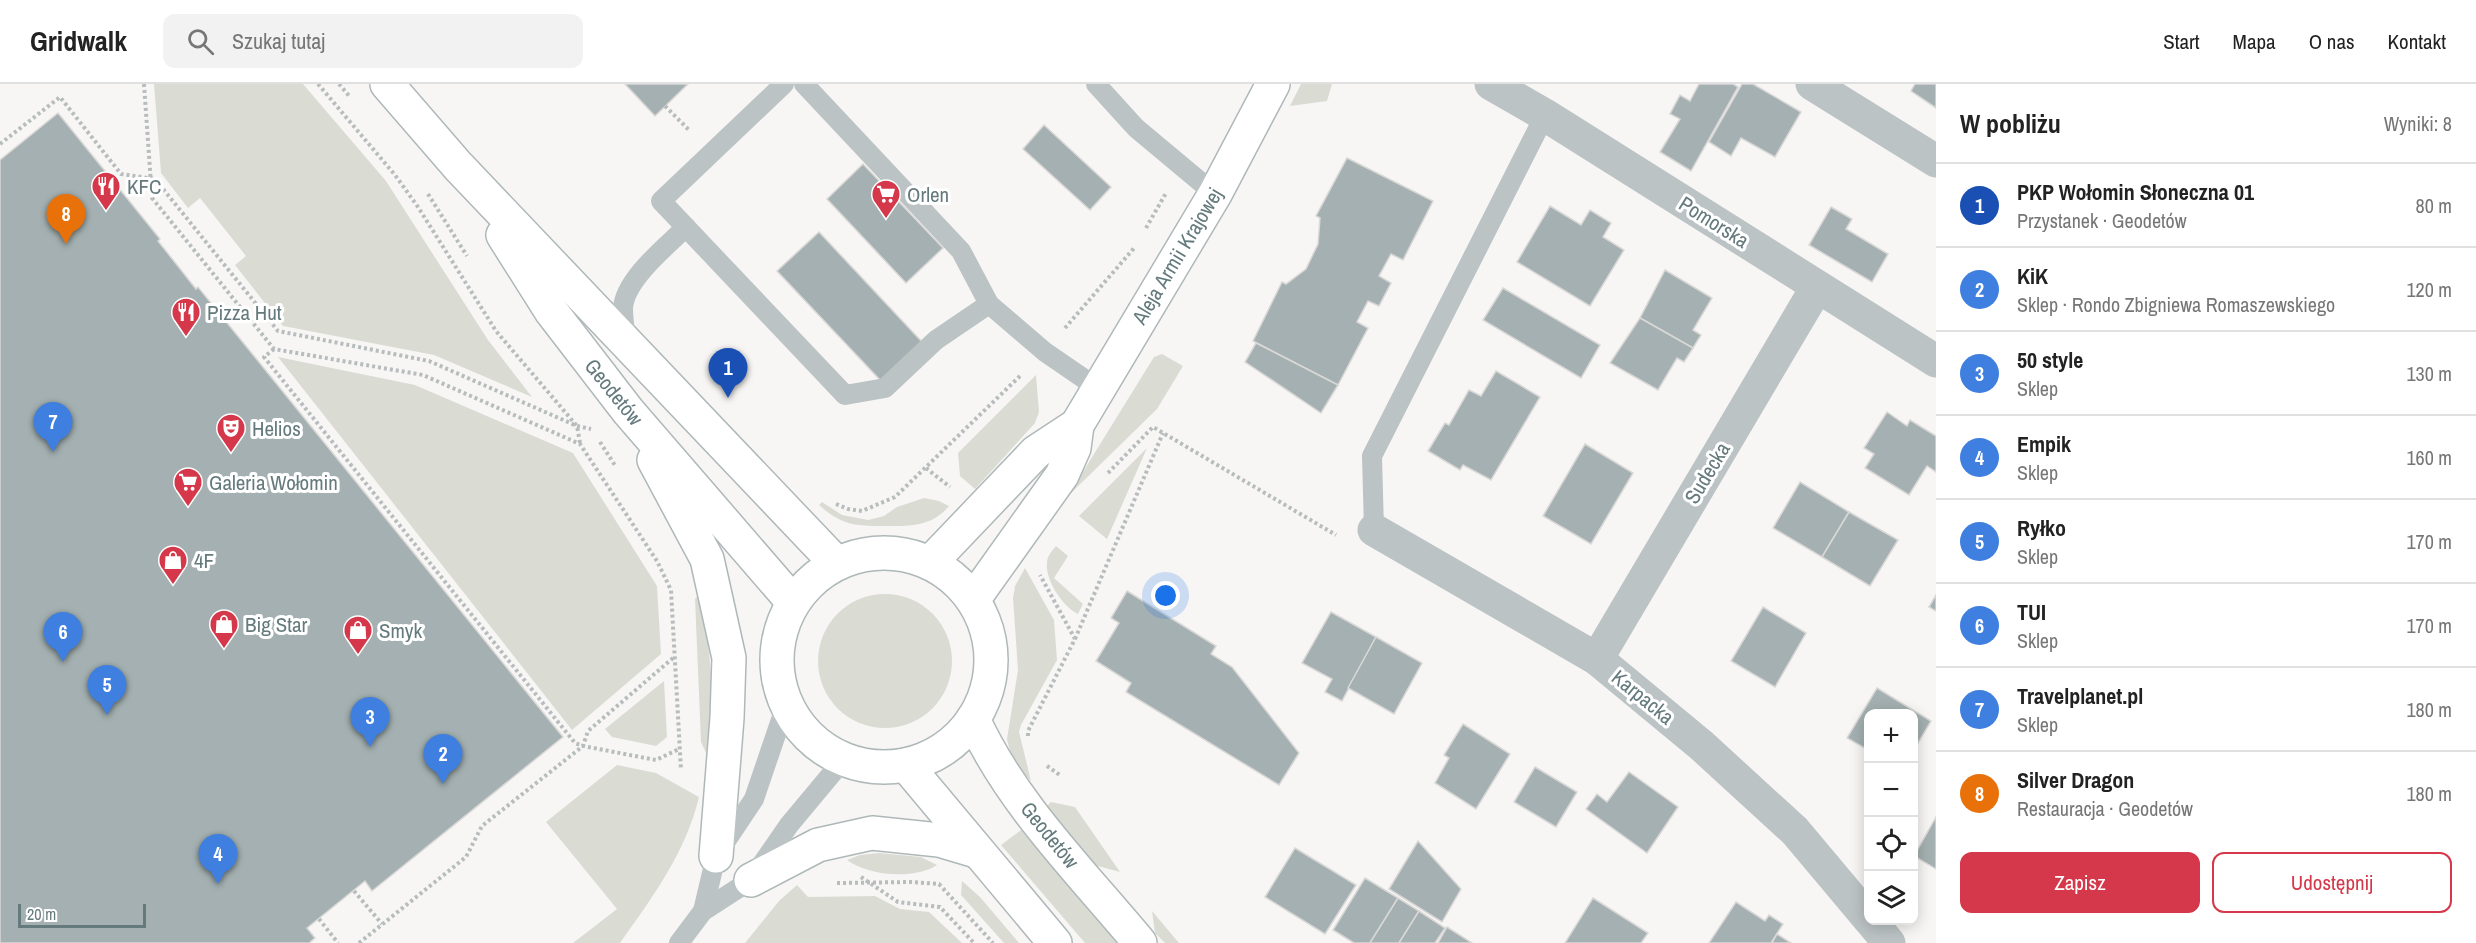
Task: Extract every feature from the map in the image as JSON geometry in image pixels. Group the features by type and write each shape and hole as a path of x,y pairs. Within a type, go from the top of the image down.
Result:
{"main road":[{"name":"Geodetów","path":"387,84 458,166 836,563"},
{"name":"Aleja Armii Krajowej","path":"973,600 1062,475 1074,448 1077,425 1215,194 1273,84"},
{"name":"Geodetów","path":"458,166 551,311 628,411 793,602"},
{"path":"628,411 707,559 729,658 727,718 716,856"},
{"name":"Aleja Armii Krajowej","path":"930,563 1036,452 1077,425"},
{"path":"893,553 930,563 954,579 973,600 988,633 991,669 982,704 960,735 944,748 926,758 906,765 885,767 864,765 844,759 826,750 810,738 786,705 778,680 776,653 782,626 793,602 812,580 836,563 854,556 893,553"},
{"name":"Geodetów","path":"973,719 984,744 1026,807 1140,943"},
{"path":"906,765 1055,943"},
{"path":"751,880 818,845 872,833 939,840 976,851"}],"street":[{"name":"Pomorska","path":"1491,84 1545,115 1936,361"},
{"path":"1812,84 1936,161"},
{"name":"Sudecka","path":"1598,659 1817,287"},
{"name":"Karpacka","path":"1374,530 1598,659 1701,745 1796,831 1864,912"},
{"name":"Karpacka","path":"1875,925 1889,943"}],"lane":[{"path":"784,84 661,201 845,395 885,388 936,340 988,304"},
{"path":"804,84 961,251 988,304 1045,352 1099,389"},
{"path":"1096,84 1136,128 1215,194"},
{"path":"1374,530 1372,456 1545,115"},
{"path":"626,345 623,307 628,289 686,226"},
{"path":"703,911 716,856 754,799 786,705"},
{"path":"679,943 703,911 751,880 789,825 844,759"}],"path":[{"path":"144,84 152,198 274,349 423,375 580,444"},
{"path":"318,84 412,199 496,331 577,426 580,444 657,561 671,590 682,774 720,788"},
{"path":"339,84 353,101"},
{"path":"0,144 60,97 121,174 155,179 278,331 429,361 577,426 592,429 586,421"},
{"path":"1144,231 1182,166"},
{"path":"423,187 472,263"},
{"path":"862,511 895,497 1045,352 1133,250 1138,241"},
{"path":"274,349 264,357 575,743 656,760 693,742 698,756 720,788"},
{"path":"1027,743 1028,731 1075,639 1163,433"},
{"path":"598,439 622,477"},
{"path":"926,468 980,510"},
{"path":"1015,539 1036,554 1031,561 1075,639"},
{"path":"359,943 466,857 482,826 583,746 588,731 674,658"},
{"path":"1040,762 1061,776"},
{"path":"818,845 898,902 940,907 974,943"},
{"path":"354,891 382,924"},
{"path":"319,919 338,943"}],"shaded area":[{"path":"154,84 303,84 386,181 488,340 532,397 434,355 283,326 235,265 246,256 200,198 188,208 161,173"},
{"path":"1301,84 1332,84 1327,101 1290,106"},
{"path":"1162,354 1183,366 1157,409 1068,496 1154,357"},
{"path":"278,357 415,385 573,453 657,586 661,654 572,730"},
{"path":"1036,375 1039,412 1035,423 975,489 960,476 958,453"},
{"path":"1147,448 1107,539 1079,516"},
{"path":"924,498 949,506 936,518 906,526 851,524 836,518 819,505 822,502 842,515 868,520 884,516 897,507"},
{"path":"1056,546 1068,556 1054,578 1083,604 1078,614 1061,599 1049,577 1047,560"},
{"path":"1025,568 1054,620 1057,660 1019,732 1031,781 1016,765 1007,739 1018,670 1013,598 1015,586"},
{"path":"699,594 707,634 711,673 711,713 706,753 701,742 695,599"},
{"path":"885,594 911,599 932,614 947,635 952,661 947,687 932,708 911,723 885,728 859,723 838,708 823,687 818,661 823,635 838,614 859,599"},
{"path":"664,681 667,737 656,746 612,737 605,729"},
{"path":"617,765 656,773 699,797 686,837 667,874 620,943 573,943 617,909 546,822"},
{"path":"1051,802 1075,807 1120,872 1094,865 1047,806"},
{"path":"1021,830 1119,943 1085,943 1001,845"},
{"path":"879,853 921,857 937,865 917,873 892,874 867,870 847,860 860,855"},
{"path":"962,881 980,897 1019,943 1004,943 961,895"},
{"path":"797,885 808,897 875,896 900,909 929,912 962,943 745,943 779,901"},
{"path":"1152,911 1179,943 1165,943 1155,933"}],"building":[{"path":"625,84 688,84 655,116"},
{"path":"1699,84 1733,84 1738,87 1691,171 1660,152 1680,119 1670,114 1680,95 1690,101"},
{"path":"1742,84 1753,84 1801,112 1775,157 1741,138 1731,156 1709,142"},
{"path":"1915,84 1936,84 1936,108 1911,91"},
{"name":"Galeria Wołomin","path":"58,113 160,239 158,241 196,289 198,287 563,737 372,891 365,881 307,928 315,938 309,943 0,943 0,160"},
{"path":"1044,125 1111,187 1090,210 1023,149"},
{"path":"1347,158 1433,201 1403,260 1391,254 1379,276 1391,283 1379,306 1368,301 1357,322 1368,328 1338,385 1253,341 1282,282 1286,284 1306,269 1318,244 1320,218 1316,216"},
{"path":"863,164 943,248 906,283 827,199"},
{"path":"1550,206 1581,225 1590,210 1611,223 1603,237 1624,250 1590,306 1517,262"},
{"path":"1831,207 1852,219 1846,229 1888,254 1872,282 1809,245"},
{"path":"819,232 923,343 882,382 777,271"},
{"path":"1665,270 1712,298 1693,330 1701,335 1693,348 1640,318"},
{"path":"1503,288 1600,345 1581,378 1483,320"},
{"path":"1640,318 1693,348 1684,362 1677,358 1658,390 1610,363"},
{"path":"1256,343 1338,385 1321,413 1245,362"},
{"path":"1496,371 1540,397 1491,480 1463,465 1460,470 1428,451 1445,423 1449,425 1469,390 1481,396"},
{"path":"1887,412 1907,426 1910,420 1936,436 1936,472 1927,466 1909,495 1865,468 1874,454 1864,448"},
{"path":"1585,444 1633,473 1591,544 1543,516"},
{"path":"1800,482 1849,512 1822,557 1773,528"},
{"path":"1849,512 1898,540 1870,586 1822,557"},
{"path":"1127,591 1216,646 1211,654 1232,667 1299,753 1279,785 1126,692 1131,683 1096,661 1119,623 1111,618"},
{"path":"1936,595 1936,611 1929,607"},
{"path":"1763,607 1806,633 1775,687 1731,661"},
{"path":"1331,612 1376,637 1342,701 1325,692 1332,679 1302,663"},
{"path":"1376,637 1422,663 1394,714 1348,688"},
{"path":"1877,688 1911,709 1864,709"},
{"path":"1864,710 1864,748 1847,738"},
{"path":"1918,713 1931,721 1918,743"},
{"path":"1463,724 1510,754 1476,809 1435,783 1449,758 1444,755"},
{"path":"1535,767 1577,792 1556,827 1514,802"},
{"path":"1629,772 1678,807 1647,853 1586,809 1597,794 1607,802"},
{"path":"1936,817 1936,869 1918,858 1918,849"},
{"path":"1418,841 1461,889 1442,922 1389,889"},
{"path":"1295,848 1356,885 1325,934 1265,897"},
{"path":"1365,878 1398,898 1370,943 1354,943 1333,930"},
{"path":"1398,898 1419,911 1399,943 1370,943"},
{"path":"1593,898 1648,933 1641,943 1565,943"},
{"path":"1736,902 1765,921 1769,915 1783,924 1771,943 1709,943"},
{"path":"1419,911 1445,928 1435,943 1399,943"},
{"path":"1447,927 1472,943 1438,943"},
{"path":"1777,934 1791,943 1772,943"}],"place":[{"name":"KFC","path":"106,212"},
{"name":"Orlen","path":"886,220"},
{"name":"Silver Dragon","path":"66,244"},
{"name":"Pizza Hut","path":"186,338"},
{"name":"PKP Wołomin Słoneczna 01","path":"728,398"},
{"name":"Travelplanet.pl","path":"53,452"},
{"name":"Helios","path":"231,454"},
{"name":"Galeria Wołomin","path":"188,508"},
{"name":"4F","path":"173,586"},
{"name":"Big Star","path":"224,650"},
{"name":"Smyk","path":"358,656"},
{"name":"TUI","path":"63,662"},
{"name":"Ryłko","path":"107,715"},
{"name":"50 style","path":"370,747"},
{"name":"KiK","path":"443,784"},
{"name":"Empik","path":"218,884"}]}
